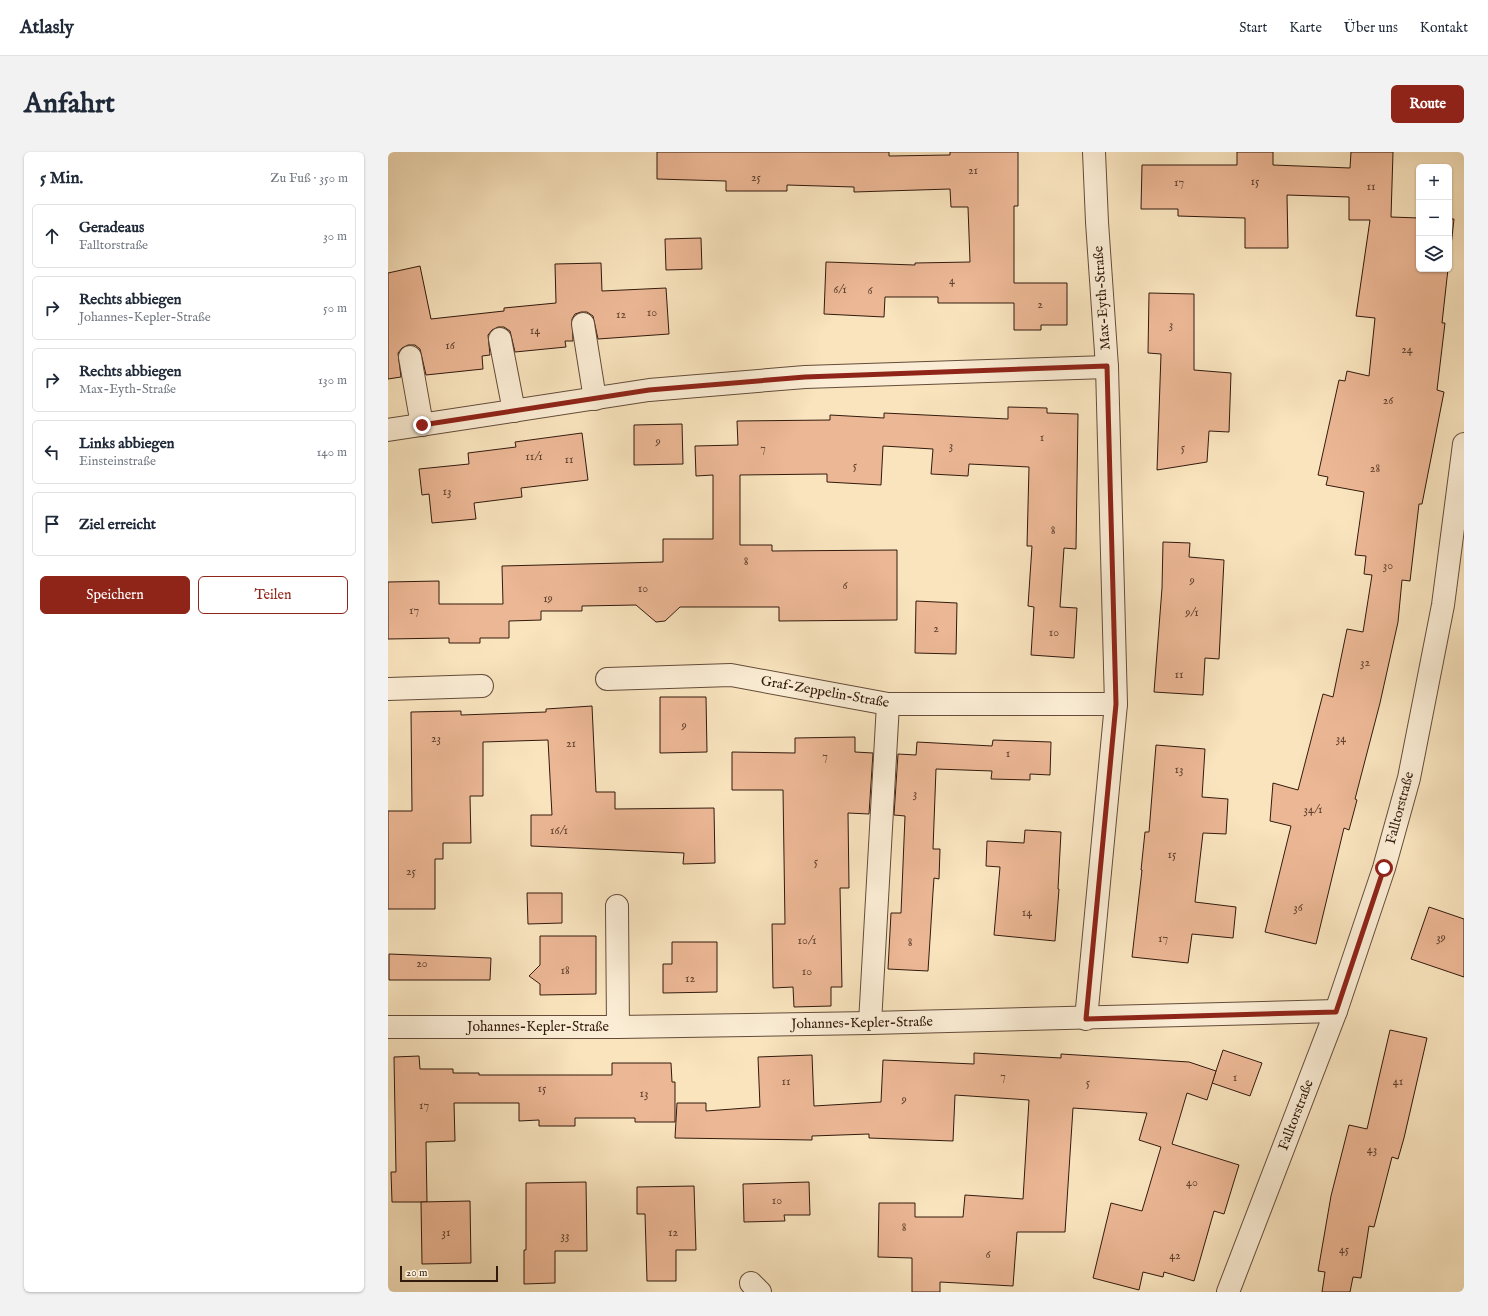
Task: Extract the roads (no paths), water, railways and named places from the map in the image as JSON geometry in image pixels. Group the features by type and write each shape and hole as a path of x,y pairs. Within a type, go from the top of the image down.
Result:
{"street":[{"name":"Max-Eyth-Straße","path":"1086,1019 1116,704 1107,366 1097,222 1094,152"},
{"path":"583,324 595,399"},
{"path":"500,339 514,411"},
{"path":"410,357 422,425"},
{"path":"388,430 649,390 805,377 1107,366"},
{"name":"Falltorstraße","path":"1228,1292 1336,1012 1384,868 1409,778 1444,605 1464,444"},
{"name":"Graf-Zeppelin-Straße","path":"607,679 731,675 888,704 1116,704"},
{"path":"388,689 482,686"},
{"path":"870,1023 888,704"},
{"path":"617,906 618,1027"},
{"name":"Johannes-Kepler-Straße","path":"388,1027 618,1027 1086,1019 1336,1012"}]}
